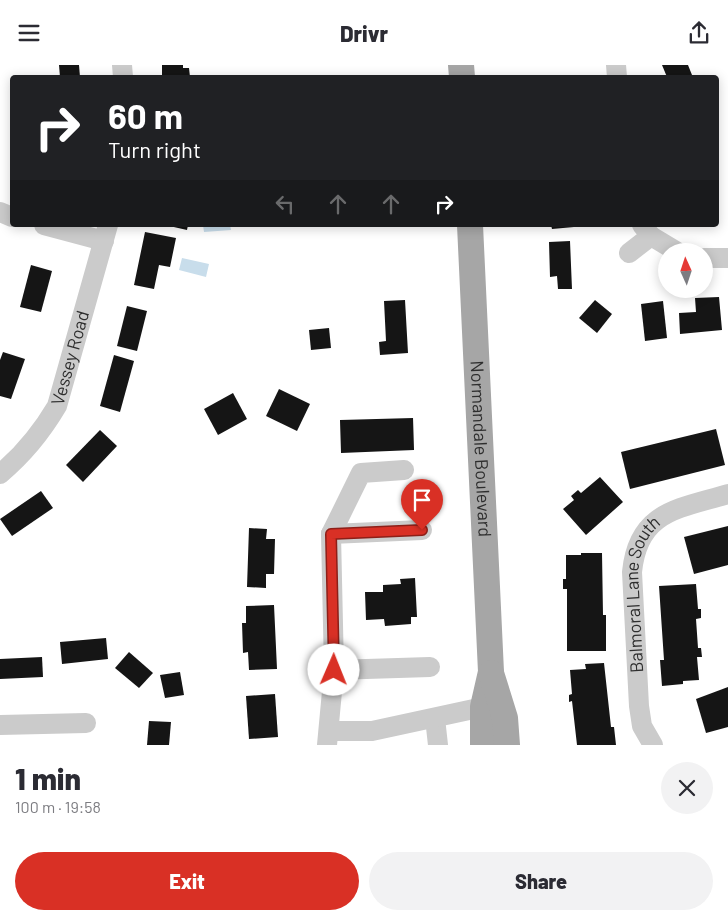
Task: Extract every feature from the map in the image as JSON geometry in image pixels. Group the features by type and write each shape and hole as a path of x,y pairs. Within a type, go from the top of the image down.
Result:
{"main road":[{"name":"Normandale Boulevard","path":"470,227 490,672 483,707 483,745"},
{"name":"Normandale Boulevard","path":"490,672 505,717 507,745"}],"street":[{"path":"60,227 106,233"},
{"path":"629,253 647,230 665,243"},
{"name":"Vessey Road","path":"0,474 20,457 42,432 57,405 68,375 106,233"},
{"path":"713,258 728,258"},
{"path":"404,470 361,473 331,534 334,670 328,738 372,731 483,707"},
{"name":"Balmoral Lane South","path":"653,745 642,726 639,706 632,572 633,555 639,539 650,524 665,514 728,494"},
{"path":"331,534 422,530"},
{"path":"334,670 430,667"},
{"path":"435,718 438,745"},
{"path":"0,725 86,723"}],"water":[{"path":"203,227 230,227 231,230 204,232"},
{"path":"182,258 209,264 206,277 179,270"}],"building":[{"path":"59,65 79,65 80,75 60,75"},
{"path":"162,65 183,65 183,68 189,68 190,75 162,75"},
{"path":"662,65 688,65 692,75 666,75"},
{"path":"174,227 188,227 187,230"},
{"path":"552,227 574,227 552,229"},
{"path":"145,232 176,238 170,267 159,265 154,289 134,285"},
{"path":"570,241 572,289 558,289 557,276 550,277 549,242"},
{"path":"31,265 52,271 41,312 20,307"},
{"path":"719,297 722,330 680,334 679,313 696,312 695,298"},
{"path":"405,300 408,353 380,355 379,342 386,341 384,301"},
{"path":"595,300 612,314 597,333 579,318"},
{"path":"663,301 667,338 645,341 641,304"},
{"path":"127,306 147,311 137,351 117,346"},
{"path":"329,328 331,348 311,350 309,330"},
{"path":"3,352 25,359 11,399 0,396 0,360"},
{"path":"114,355 134,361 120,412 100,406"},
{"path":"279,389 310,404 297,431 266,416"},
{"path":"233,393 247,419 218,435 204,409"},
{"path":"413,418 414,450 341,453 340,420"},
{"path":"716,429 725,465 630,489 621,452"},
{"path":"100,430 117,446 83,482 66,465"},
{"path":"600,477 623,502 586,535 563,509 574,500 571,496 578,490 581,493"},
{"path":"41,491 53,508 12,536 0,519"},
{"path":"728,526 728,565 694,574 684,537"},
{"path":"249,528 267,529 266,539 275,539 274,574 266,574 266,588 247,587"},
{"path":"581,553 602,553 603,615 606,615 606,651 567,651 567,589 563,589 563,579 566,579 566,555 581,555"},
{"path":"415,578 417,617 411,617 411,624 385,626 384,619 366,620 365,592 383,592 383,585 401,584 400,579"},
{"path":"696,584 698,609 701,609 701,618 696,619 698,648 701,648 702,657 697,657 699,680 683,681 683,684 662,686 660,660 664,660 659,586"},
{"path":"274,605 277,669 249,670 248,652 243,653 242,623 246,623 246,606"},
{"path":"106,638 108,659 62,664 60,642"},
{"path":"129,652 153,673 139,688 115,668"},
{"path":"42,657 43,677 0,679 0,659"},
{"path":"604,663 611,727 614,727 616,745 577,745 572,701 569,702 569,695 572,694 570,670 586,669 585,664"},
{"path":"180,672 184,695 165,698 160,675"},
{"path":"728,687 728,727 706,733 696,699"},
{"path":"275,694 278,737 249,739 246,696"},
{"path":"149,721 171,722 169,745 147,745"}],"route":[{"path":"334,670 334,563 331,534 422,530"}]}
